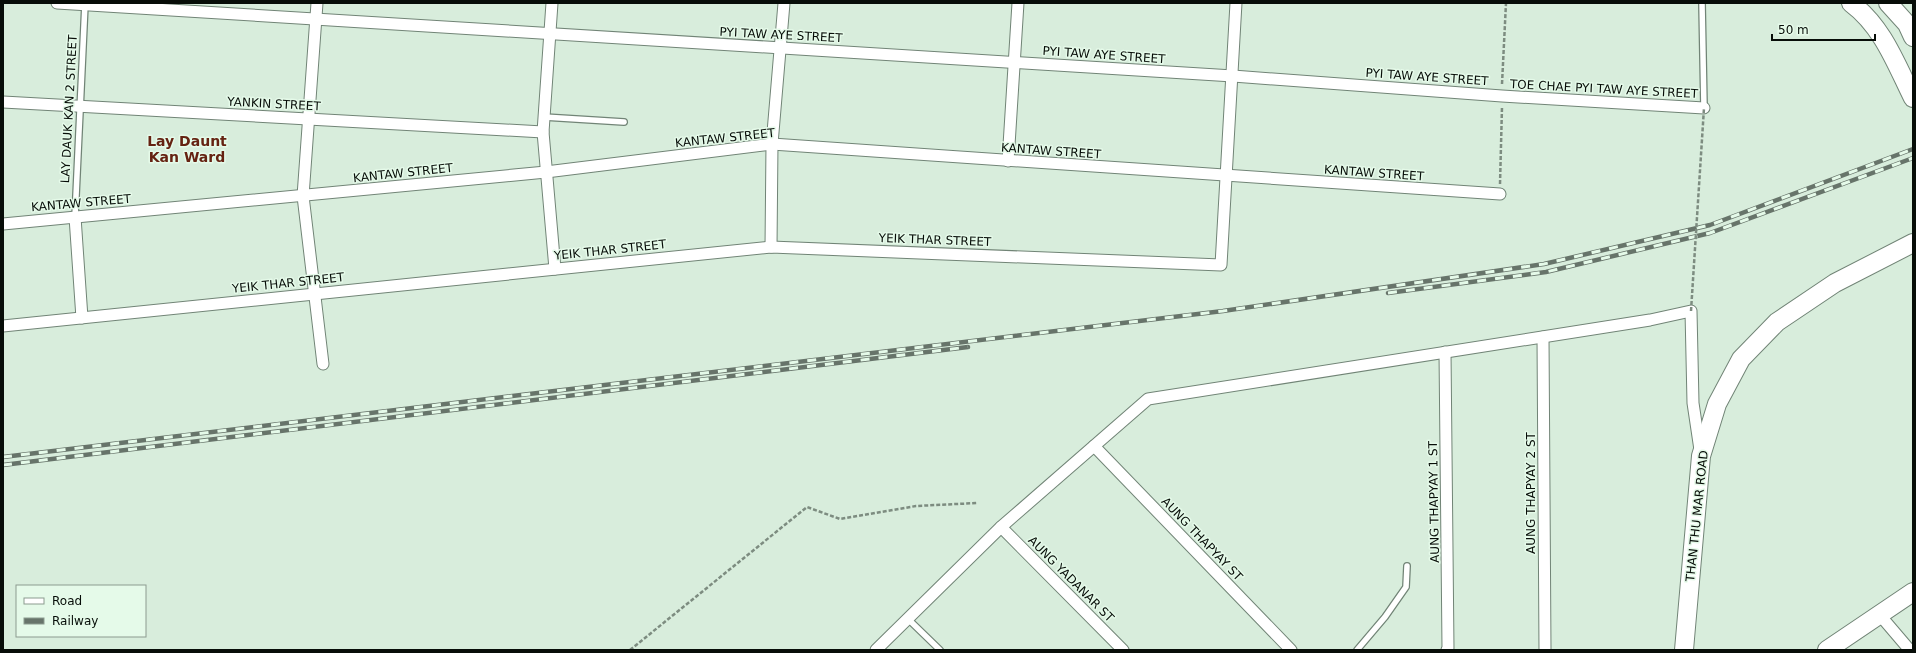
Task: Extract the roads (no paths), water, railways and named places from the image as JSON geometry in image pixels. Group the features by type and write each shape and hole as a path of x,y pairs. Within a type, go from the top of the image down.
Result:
{"main road":[{"path":"1851,3 1865,14 1881,35 1913,98"},
{"path":"1888,3 1910,31"},
{"name":"THAN THU MAR ROAD","path":"1684,650 1701,456 1717,404 1741,359 1777,322 1835,283 1913,243"},
{"path":"1882,612 1913,587"},
{"path":"1827,650 1913,592"}],"street":[{"name":"PYI TAW AYE STREET","path":"58,3 1233,76 1502,96"},
{"path":"317,3 303,196 323,364"},
{"path":"552,3 543,132 555,269"},
{"path":"771,247 772,144 784,3"},
{"path":"1008,161 1018,3"},
{"path":"1227,177 1236,3"},
{"name":"TOE CHAE PYI TAW AYE STREET","path":"1502,96 1704,108"},
{"name":"YANKIN STREET","path":"3,102 543,132"},
{"name":"KANTAW STREET","path":"3,224 546,172 772,144 1227,177 1500,194"},
{"name":"YEIK THAR STREET","path":"3,326 771,247 1221,265 1227,177"},
{"path":"75,217 82,318"},
{"path":"876,650 907,617 1001,526 1148,399 1650,320 1691,311 1693,403 1701,456"},
{"name":"AUNG THAPYAY 2 ST","path":"1543,336 1545,650"},
{"name":"AUNG THAPYAY 1 ST","path":"1445,352 1447,650"},
{"name":"AUNG THAPYAY ST","path":"1094,446 1291,650"},
{"name":"AUNG YADANAR ST","path":"1001,526 1123,650"},
{"path":"1882,612 1909,647"}],"lane":[{"path":"1702,3 1704,108"},
{"name":"LAY DAUK KAN 2 STREET","path":"75,217 85,4"},
{"path":"544,117 624,122"},
{"path":"1357,650 1385,617 1406,587 1407,566"},
{"path":"907,617 940,650"}],"railway":[{"path":"3,457 1223,311 1544,264 1710,225 1913,149"},
{"path":"1388,293 1546,272 1710,233 1913,158"},
{"path":"3,465 968,347"}],"district":[{"name":"Lay Daunt Kan Ward","path":"187,150"}]}
